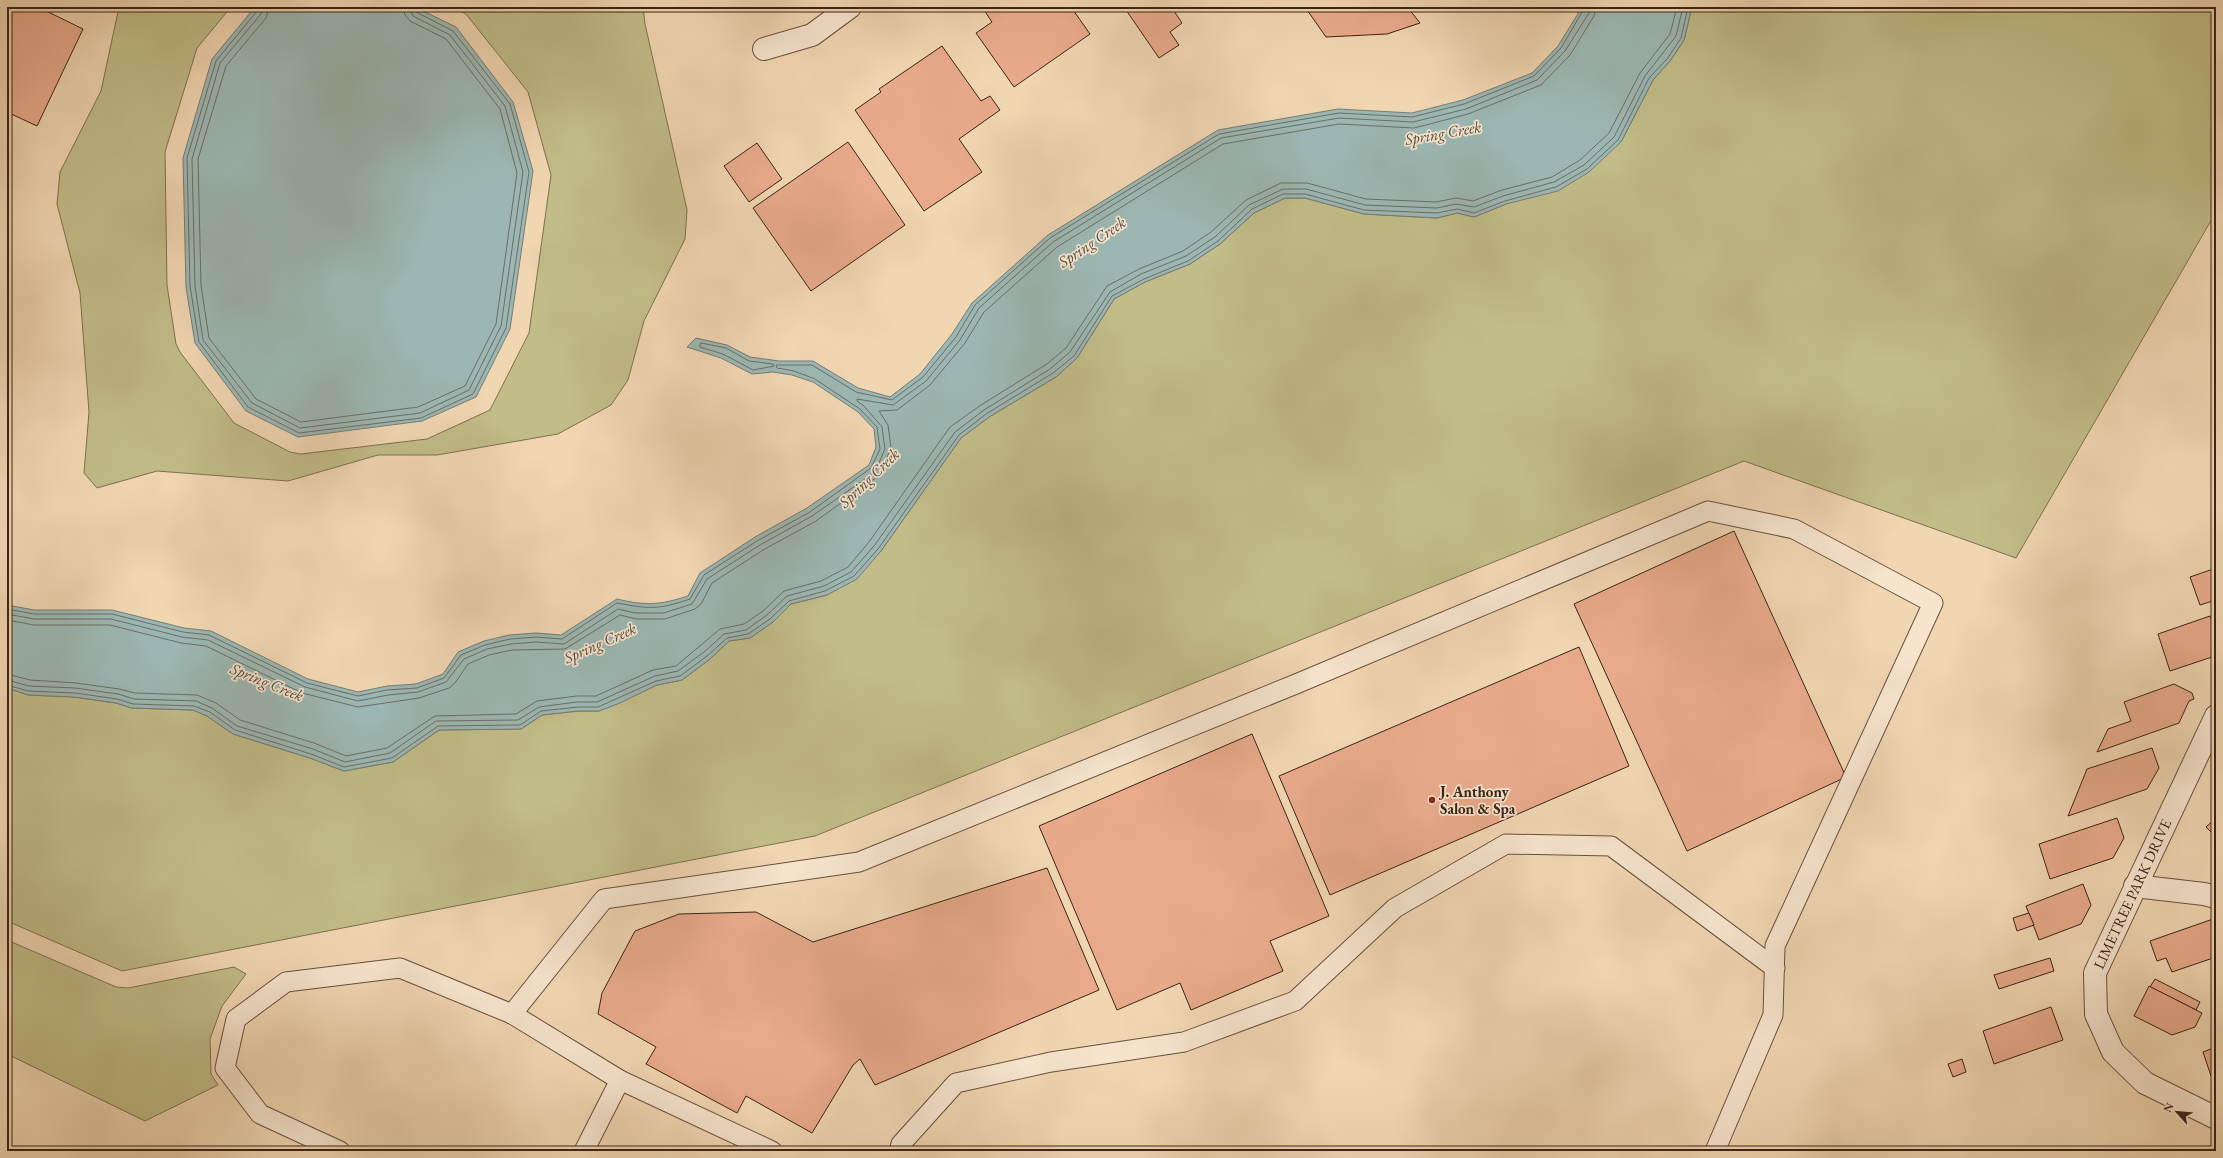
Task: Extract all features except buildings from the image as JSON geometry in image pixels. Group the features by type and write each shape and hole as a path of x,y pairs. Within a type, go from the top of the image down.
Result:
{"street":[{"path":"764,49 812,35 850,7"},
{"name":"LIMETREE PARK DRIVE","path":"2216,716 2095,973 2096,1014 2113,1052 2146,1083 2216,1118"},
{"path":"2136,886 2204,894 2216,898"}],"lane":[{"path":"512,1014 604,899 859,862 1296,684 1708,511 1794,529 1933,603 1775,946 1773,1016 1715,1151"},
{"path":"899,1151 901,1144 956,1083 1051,1062 1184,1042 1295,1001 1395,908 1506,844 1611,846 1775,968"},
{"path":"340,1151 260,1114 225,1068 236,1019 286,982 400,968 512,1014 620,1080 772,1151"},
{"path":"584,1151 620,1080"}],"shaded area":[{"path":"119,7 231,7 197,48 165,152 167,285 176,344 180,352 234,423 290,452 301,454 427,439 490,410 529,333 551,175 528,92 466,14 452,7 643,7 645,24 687,210 685,239 644,321 628,380 611,405 558,434 437,455 378,455 288,481 157,471 97,488 84,473 89,412 80,293 57,204 60,172 101,91"},
{"path":"1692,7 2216,7 2216,212 2016,558 1744,461 815,836 122,971 7,921 7,688 28,695 74,697 116,703 132,708 193,710 207,716 233,734 310,758 344,771 393,762 439,730 521,729 542,715 578,711 599,711 657,685 682,680 710,659 729,641 750,638 773,622 791,604 827,595 881,551 961,438 989,417 1056,377 1077,358 1114,299 1145,282 1190,264 1220,244 1254,213 1285,198 1305,198 1364,214 1437,218 1457,213 1474,217 1506,204 1621,142 1653,80 1670,61 1684,40"},
{"path":"7,940 116,987 128,988 234,967 246,974 222,1006 210,1039 211,1074 218,1085 145,1121 7,1054"}],"water":[{"path":"255,7 415,7 456,27 513,102 533,171 510,329 476,397 422,421 298,437 246,411 195,343 186,287 183,158 212,59"},
{"name":"Spring Creek","path":"1582,7 1692,7 1684,40 1670,61 1653,80 1621,142 1589,172 1558,191 1506,204 1474,217 1457,213 1437,218 1364,214 1305,198 1285,198 1254,213 1220,244 1190,264 1145,282 1114,299 1077,358 1056,377 989,417 961,438 881,551 857,579 827,595 791,604 773,622 750,638 729,641 710,659 682,680 657,685 620,703 599,711 578,711 542,715 521,729 439,730 393,762 344,771 310,758 233,734 207,716 193,710 132,708 116,703 74,697 28,695 7,688 7,605 34,610 112,610 184,628 211,631 308,679 358,692 387,686 416,684 443,674 458,652 484,641 509,635 536,633 561,635 617,599 636,603 653,604 688,596 700,573 755,537 807,508 869,465 876,447 874,429 858,412 813,382 792,375 773,372 752,374 721,358 687,347 696,338 727,345 750,357 779,361 813,361 858,388 890,397 920,374 952,334 972,303 1048,235 1218,130 1338,109 1412,113 1463,100 1532,73 1558,46"}],"place":[{"name":"J. Anthony Salon & Spa","path":"1432,800"}]}
